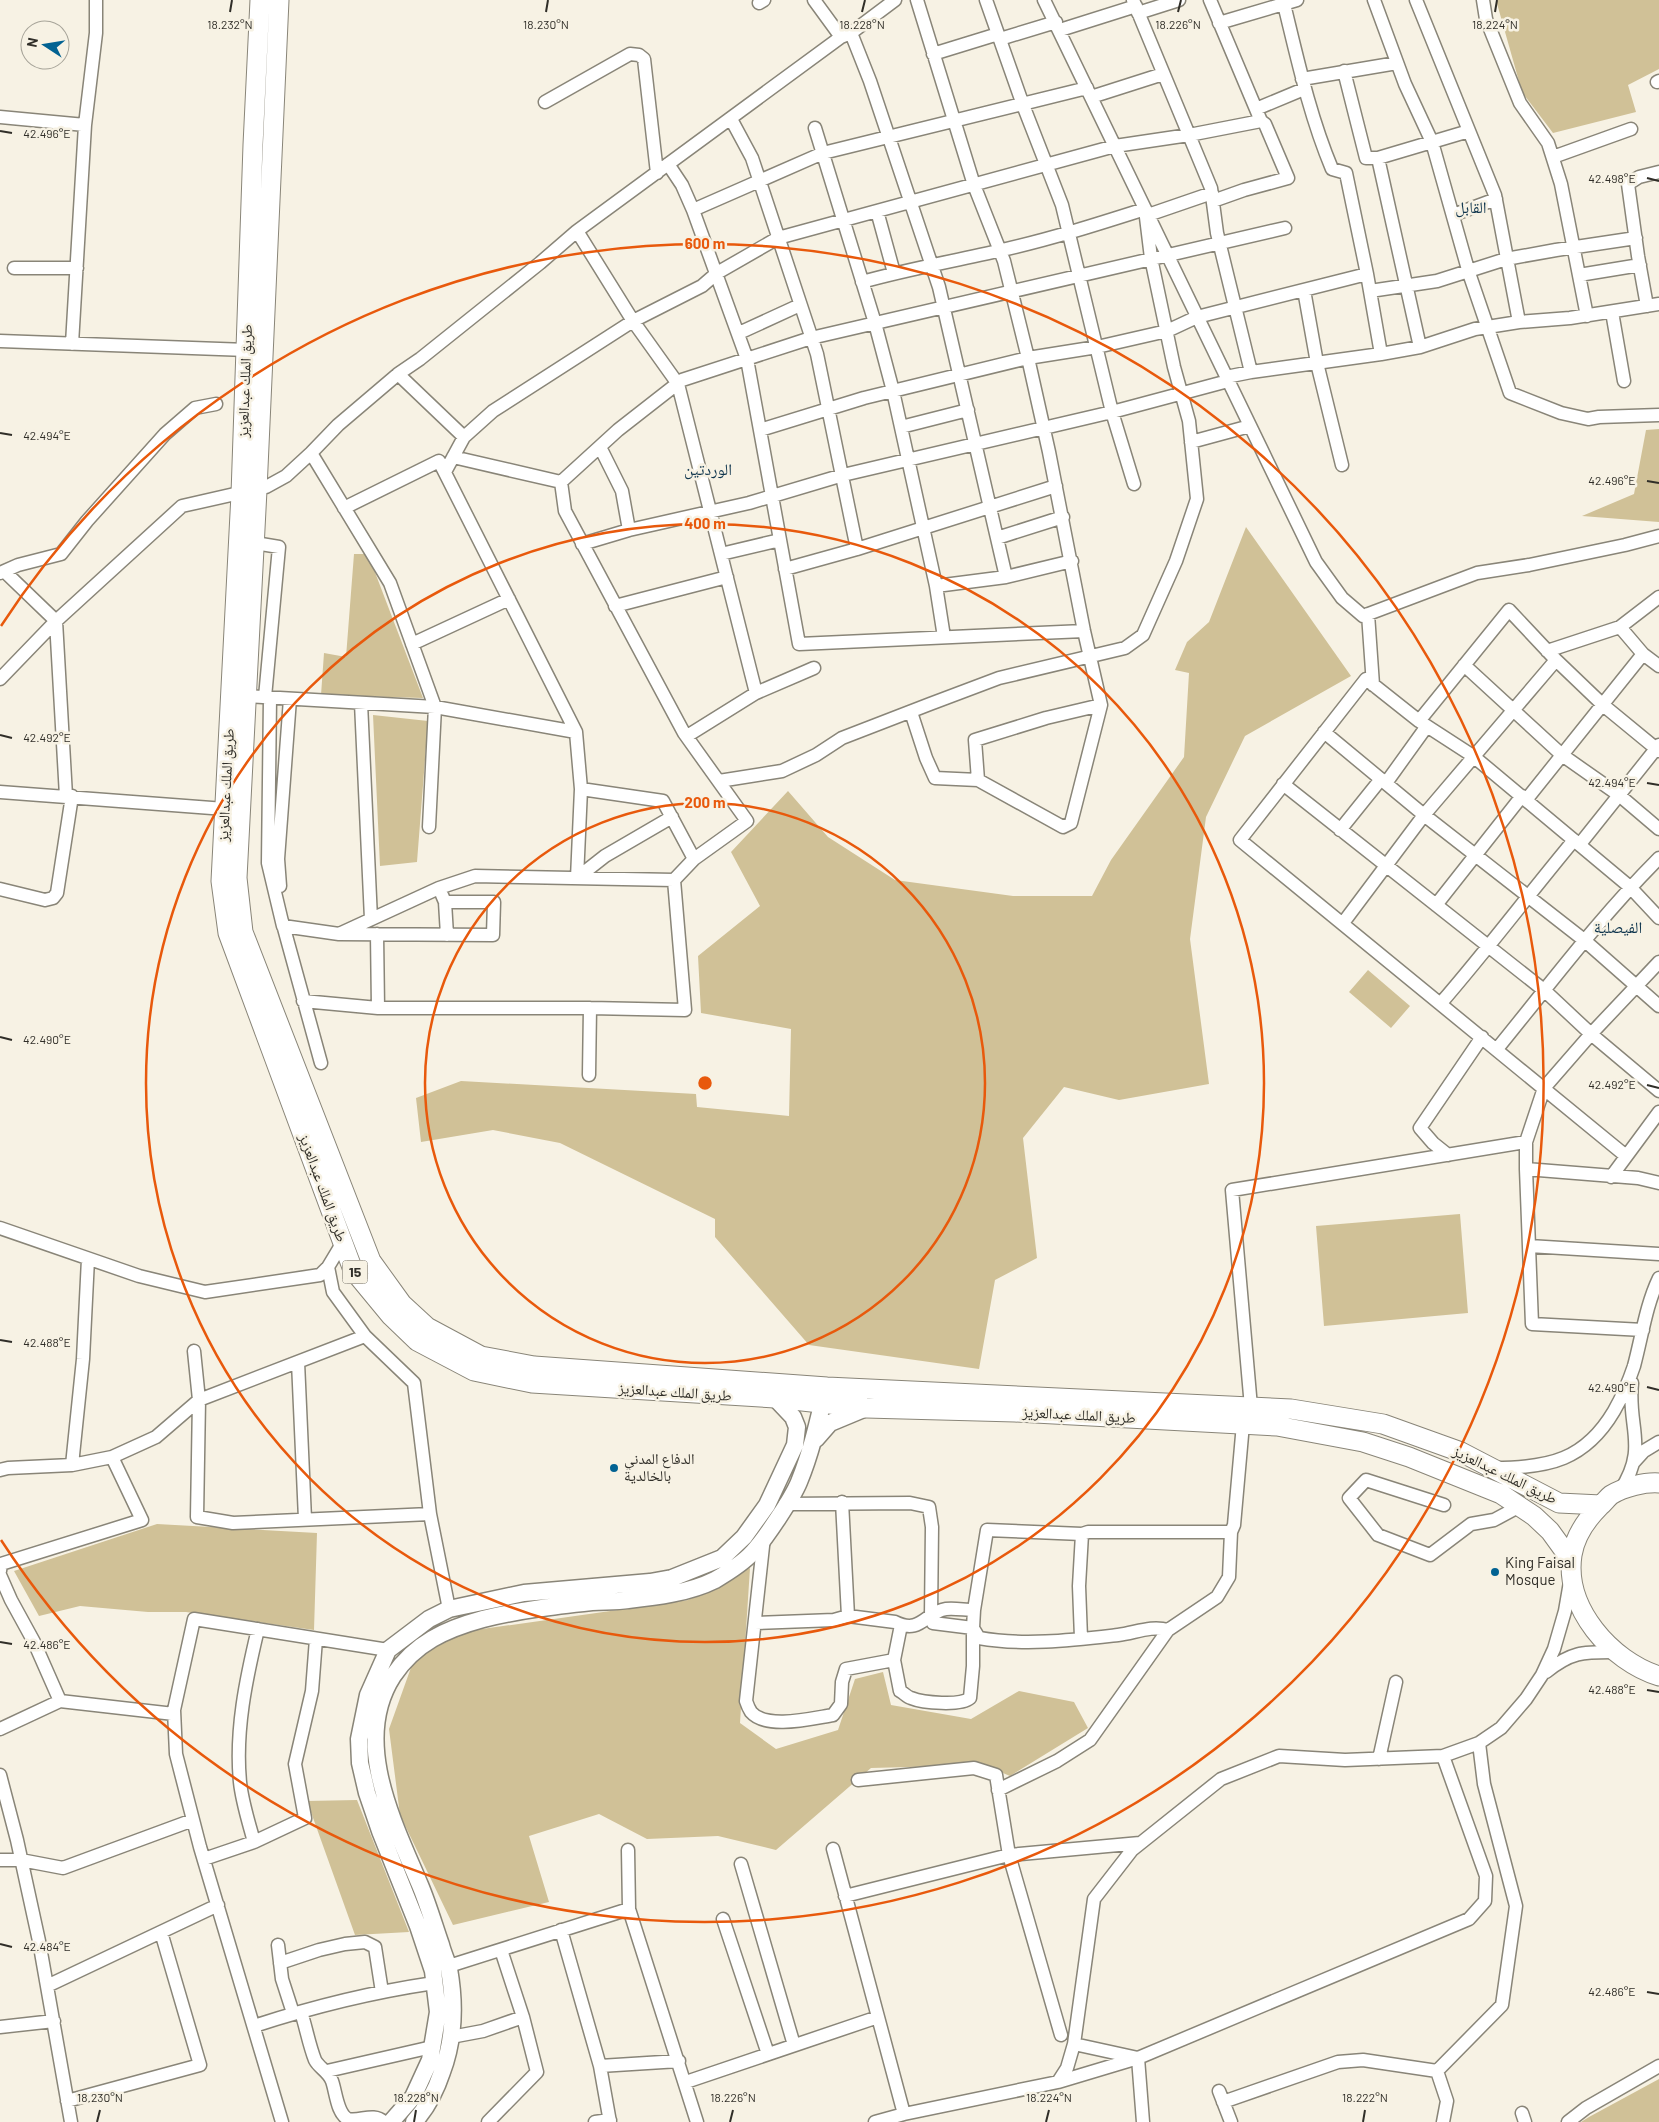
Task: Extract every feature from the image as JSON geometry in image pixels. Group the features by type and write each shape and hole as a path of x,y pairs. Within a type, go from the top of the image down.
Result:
{"highway":[{"name":"طريق الملك عبدالعزيز","path":"260,0 247,350 249,492 255,543 261,697 237,878 243,932 371,1261 402,1304 427,1327 481,1356 534,1366 817,1394 1291,1409 1383,1424 1461,1452 1559,1503 1601,1505"},
{"name":"طريق الملك عبدالعزيز","path":"279,0 249,492 221,881 228,933 353,1270 391,1316 417,1341 474,1372 532,1383 775,1398 817,1394 866,1408 1015,1412 1278,1426 1363,1442 1410,1457 1501,1494 1534,1516 1550,1531 1571,1567"},
{"path":"1659,1483 1648,1483 1611,1495 1588,1518 1572,1553 1571,1567 1580,1606 1598,1634 1625,1660 1659,1676"}],"main road":[{"path":"391,2122 413,2097 430,2060 438,2012 433,1971 418,1926 377,1764 375,1736 379,1709 392,1678 406,1658 418,1648 443,1632 461,1625 509,1612 663,1596 715,1580 752,1554 798,1486 804,1443 817,1394"},
{"path":"775,1398 794,1416 804,1443"},
{"path":"414,2122 423,2112 438,2083 449,2054 452,1992 448,1966 423,1893 401,1863 367,1794 360,1763 359,1739 368,1694 388,1650 428,1619 448,1610 524,1593 650,1582 672,1578 722,1558 744,1537 767,1505 790,1457 804,1443 818,1435 830,1423 866,1408"}],"street":[{"path":"72,344 85,124 96,33 96,0"},
{"path":"814,0 846,35 870,80 943,307 1006,577"},
{"path":"0,678 56,621 182,506 249,492 266,487 286,476 338,426 398,374 420,359 533,269 577,231 895,0"},
{"path":"911,712 926,758 935,778 978,780 1063,827 1071,823 1101,705 1084,631 1072,561 1044,428 1011,291 1000,251 974,184 917,0"},
{"path":"986,0 1023,105 1062,205 1112,412 1134,484"},
{"path":"1044,0 1316,562 1342,598 1363,616 1477,573 1529,565 1659,536"},
{"path":"933,54 999,37 1058,26 1136,6 1180,0"},
{"path":"862,282 894,273 1070,234 1146,212 1288,178 1265,124 1261,121 1210,0"},
{"path":"1219,23 1284,2 1297,0"},
{"path":"1374,0 1405,84 1432,142 1469,273 1510,393 1561,413 1588,419 1659,415"},
{"path":"1416,0 1496,199 1519,322"},
{"path":"1483,0 1486,19 1520,103 1548,143 1553,157 1561,184 1587,316"},
{"path":"1284,2 1303,84 1320,140 1332,168 1346,173 1381,354"},
{"path":"1136,6 1212,197 1220,243 1252,372"},
{"path":"545,102 630,54 639,55 644,59 657,173"},
{"path":"1256,109 1303,84 1344,71 1397,63"},
{"path":"1344,71 1366,158 1378,158 1469,131"},
{"path":"693,210 823,153 1163,74"},
{"path":"0,117 85,124"},
{"path":"731,119 752,158 817,354 857,549"},
{"path":"445,472 464,437 493,411 633,321 702,286 717,273 778,238 1115,146 1261,121"},
{"path":"815,128 875,323 893,391 924,528 944,637"},
{"path":"1553,157 1631,128"},
{"path":"1378,158 1420,346"},
{"path":"668,164 682,185 693,210 747,359 799,644 1084,631"},
{"path":"582,544 629,530 772,496 843,475 1112,412 1252,372 1381,354 1420,346 1475,329 1519,322 1587,316 1653,305 1640,264 1628,184 1638,177 1659,172"},
{"path":"1453,216 1496,199"},
{"path":"877,211 894,273"},
{"path":"719,781 782,771 816,755 842,738 999,678 1125,648 1143,635 1176,561 1197,499 1189,422 1180,393 1151,258 1146,212"},
{"path":"561,482 600,447 682,380 811,338 1285,228"},
{"path":"577,231 633,321 678,384 756,693"},
{"path":"1370,291 1408,287 1469,273 1506,259 1636,238"},
{"path":"1579,275 1640,264"},
{"path":"14,268 77,268"},
{"path":"760,430 893,391 1028,358 1097,347 1167,332 1197,317 1367,274"},
{"path":"1304,290 1317,363 1342,465"},
{"path":"739,333 800,305"},
{"path":"1612,312 1624,381"},
{"path":"0,341 247,350"},
{"path":"398,374 464,437"},
{"path":"0,889 45,900 53,898 57,893 69,796 56,621 3,572 18,565 61,554 93,514 164,434 194,408 216,404"},
{"path":"901,427 968,410"},
{"path":"1191,442 1250,426"},
{"path":"600,447 622,491 629,530"},
{"path":"311,453 390,583 435,707 429,828"},
{"path":"453,457 561,482"},
{"path":"344,508 439,461 576,732 581,789 577,878"},
{"path":"339,934 439,888 475,876 674,880 694,859 747,821 687,736 565,511 561,482"},
{"path":"785,569 857,549 1056,486"},
{"path":"997,538 1063,517"},
{"path":"721,554 780,540"},
{"path":"936,586 1006,577 1072,561"},
{"path":"616,606 727,577"},
{"path":"1343,923 1424,815 1513,710 1552,656 1620,627 1659,597"},
{"path":"412,644 509,599"},
{"path":"1340,830 1384,781 1464,665 1510,610 1552,656 1604,705 1658,748 1577,842 1528,895 1489,947 1441,1003"},
{"path":"1368,614 1373,685"},
{"path":"1620,627 1643,654 1659,666"},
{"path":"1436,905 1475,854 1604,705 1643,654"},
{"path":"1464,665 1562,755 1618,795 1659,829"},
{"path":"687,736 756,693 814,668"},
{"path":"1626,1156 1498,1049 1240,840 1366,679 1423,723 1473,756 1630,887 1659,918"},
{"path":"321,1063 283,926 268,863 261,697 435,707 576,732"},
{"path":"283,926 278,859 290,699"},
{"path":"360,703 371,919"},
{"path":"978,780 975,740 1046,718 1101,705"},
{"path":"1324,732 1424,815 1584,940 1659,1006"},
{"path":"1283,784 1545,991 1591,1034 1659,1091"},
{"path":"581,789 663,800 694,859"},
{"path":"0,792 225,809"},
{"path":"577,878 605,856 672,817"},
{"path":"1498,1049 1584,940 1630,887 1659,858"},
{"path":"303,1000 378,1008 685,1010 674,880"},
{"path":"439,888 446,902 447,935"},
{"path":"283,926 339,934 493,935 494,902 446,902"},
{"path":"377,934 378,1008"},
{"path":"1643,1330 1532,1324 1526,1142 1544,1088 1591,1034 1659,962"},
{"path":"590,1008 590,1075"},
{"path":"1448,1155 1433,1143 1420,1128 1482,1037"},
{"path":"1611,1177 1659,1112"},
{"path":"1251,1407 1232,1190 1526,1142"},
{"path":"1526,1169 1638,1178 1659,1183"},
{"path":"0,1228 139,1276 205,1292 320,1275 328,1267 343,1242"},
{"path":"1529,1246 1659,1254"},
{"path":"72,1465 83,1358 88,1259"},
{"path":"328,1267 333,1292 365,1336 414,1383 430,1514 448,1610"},
{"path":"1492,1468 1532,1467 1572,1455 1584,1447 1604,1427 1622,1396 1633,1368 1653,1290 1659,1278"},
{"path":"0,1470 72,1465 112,1457 156,1437 198,1400 365,1336"},
{"path":"194,1351 198,1400 197,1517 233,1522 430,1514"},
{"path":"298,1362 305,1519"},
{"path":"1620,1492 1628,1480 1634,1463 1637,1445 1630,1402 1633,1368"},
{"path":"998,1790 1057,1761 1090,1740 1168,1630 1217,1597 1229,1578 1231,1532 1234,1525 1243,1424"},
{"path":"1634,1463 1644,1452 1659,1442"},
{"path":"60,1701 0,1571 142,1520 112,1457"},
{"path":"1444,1505 1366,1480 1349,1498 1378,1536 1430,1555 1471,1524 1494,1520 1520,1506"},
{"path":"842,1502 848,1616"},
{"path":"785,1504 910,1502 930,1507 932,1528 930,1616 933,1623 973,1628"},
{"path":"901,1625 894,1660 900,1692 912,1698 951,1703 966,1702 970,1698 972,1685 974,1610 987,1530 1082,1534 1088,1532 1231,1532"},
{"path":"1081,1638 1079,1586 1082,1534"},
{"path":"764,1537 746,1701 752,1713 766,1720 796,1721 833,1715 841,1704 842,1682 846,1669 894,1660"},
{"path":"1058,2082 1067,2068 1074,2044 1094,1899 1132,1850 1221,1779 1279,1756 1344,1760 1443,1756 1479,1743 1501,1728 1526,1699 1542,1675 1554,1649 1565,1611 1571,1567"},
{"path":"755,1623 834,1620 848,1616 895,1622 901,1625 918,1625 944,1609 974,1610"},
{"path":"282,2122 204,1859 176,1754 174,1714 194,1619 388,1650"},
{"path":"973,1628 979,1638 1003,1642 1121,1635 1159,1627 1168,1630"},
{"path":"254,1842 240,1783 239,1737 244,1696 258,1629"},
{"path":"204,1859 254,1842 305,1818 295,1764 312,1692 316,1638"},
{"path":"1542,1675 1562,1659 1577,1654 1616,1652"},
{"path":"1379,1759 1396,1682"},
{"path":"0,1729 60,1701 174,1714"},
{"path":"1437,2071 1502,2005 1516,1906 1484,1784 1479,1743"},
{"path":"875,2122 904,2114 1058,2082 1138,2058 1469,1919 1485,1901 1486,1876 1443,1756"},
{"path":"858,1780 974,1768 996,1775 1009,1855 1061,2035"},
{"path":"0,1775 3,1799 21,1860 47,1986 71,2122"},
{"path":"0,1860 21,1860 63,1868 193,1820"},
{"path":"845,1896 1009,1855 1140,1843"},
{"path":"833,1849 904,2114"},
{"path":"628,1850 629,1910 679,2060 697,2122"},
{"path":"741,1864 794,2045"},
{"path":"47,1986 218,1905"},
{"path":"448,1966 629,1910"},
{"path":"723,1919 768,2054"},
{"path":"561,1930 600,2066 610,2121 595,2122"},
{"path":"67,2101 200,2064 162,1932"},
{"path":"280,1964 319,1950 365,1942 375,1947 382,1992"},
{"path":"278,1945 282,1979 315,2059 327,2071 332,2080 342,2116 349,2120 358,2121 374,2117 384,2122"},
{"path":"488,2122 537,2072 523,2017 501,1950"},
{"path":"254,2026 297,2012 382,1992 434,1983"},
{"path":"686,2082 878,2016"},
{"path":"451,2037 483,2031 523,2017"},
{"path":"0,2027 54,2021"},
{"path":"1074,2044 1138,2058"},
{"path":"327,2071 432,2047"},
{"path":"1138,2058 1143,2122"},
{"path":"600,2066 679,2060"},
{"path":"1230,2122 1221,2097 1338,2062 1363,2060 1437,2071"},
{"path":"1568,2122 1586,2108 1659,2066"},
{"path":"1437,2071 1447,2102 1443,2122"}],"shaded area":[{"path":"1496,0 1659,0 1659,69 1628,85 1636,112 1553,133 1522,92"},
{"path":"1659,429 1659,522 1582,516 1634,494 1646,430"},
{"path":"1246,527 1351,676 1245,736 1206,817 1190,939 1209,1084 1119,1100 1064,1087 1023,1138 1037,1258 995,1280 979,1369 809,1345 715,1237 715,1219 560,1143 493,1130 421,1142 416,1098 461,1081 696,1094 697,1107 789,1116 791,1029 701,1013 698,956 760,906 731,852 788,791 828,837 895,880 1013,896 1092,896 1111,860 1184,757 1189,673 1175,670 1187,642 1209,622"},
{"path":"354,554 368,554 423,698 321,695 324,653 346,657"},
{"path":"373,715 428,721 417,862 380,866"},
{"path":"1368,970 1410,1006 1391,1028 1349,992"},
{"path":"1460,1214 1468,1313 1324,1326 1316,1226"},
{"path":"157,1524 317,1533 314,1630 186,1612 148,1612 80,1606 39,1616 14,1571"},
{"path":"750,1568 740,1723 776,1749 838,1730 855,1679 883,1672 891,1705 971,1719 1019,1691 1074,1702 1088,1728 1010,1776 984,1765 871,1768 776,1850 718,1836 647,1839 599,1814 529,1836 549,1902 453,1925 400,1815 389,1729 413,1662 454,1633 688,1600"},
{"path":"357,1800 409,1932 355,1935 307,1801"},
{"path":"1659,2079 1659,2122 1581,2122 1589,2117"}],"place":[{"name":"الدفاع المدني بالخالدية","path":"614,1468"},
{"name":"King Faisal Mosque","path":"1495,1572"}],"district":[{"name":"القابل","path":"1471,207"},
{"name":"الوردتين","path":"708,469"},
{"name":"الفيصلية","path":"1618,927"}]}
